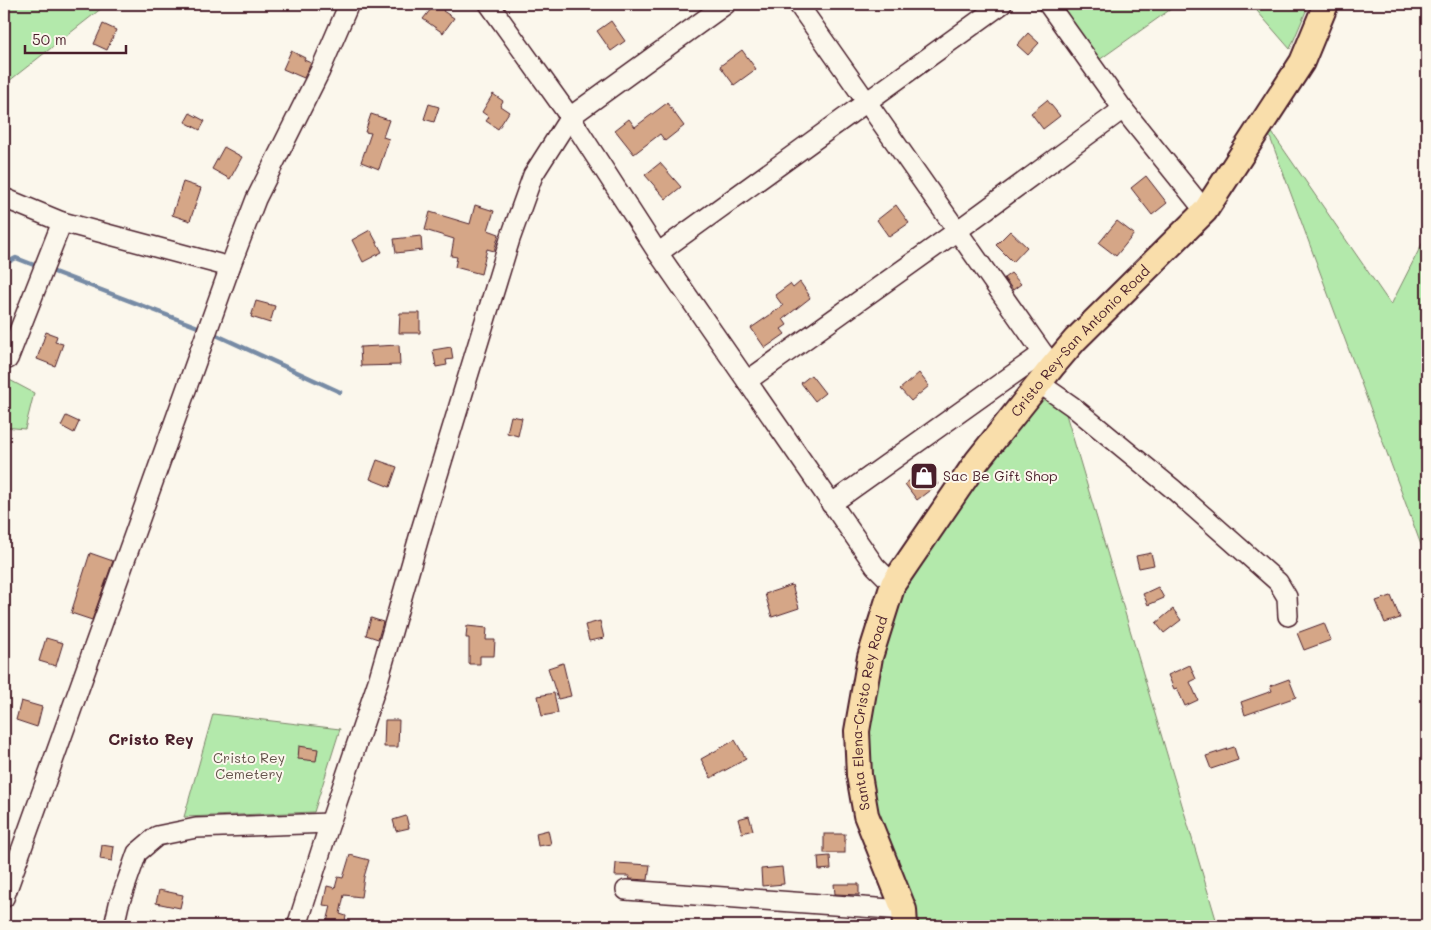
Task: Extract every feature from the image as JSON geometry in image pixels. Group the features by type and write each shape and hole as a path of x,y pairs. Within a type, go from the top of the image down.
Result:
{"main road":[{"name":"Cristo Rey-San Antonio Road","path":"893,584 977,461 1045,368 1076,340 1204,211 1302,62 1326,4"},
{"name":"Santa Elena-Cristo Rey Road","path":"893,584 870,657 856,731 859,775 866,815 905,918"}],"street":[{"path":"4,898 256,198 320,71 349,4"},
{"path":"489,4 570,116 658,253 831,504 875,566 893,584"},
{"path":"298,926 380,673 421,530 510,239 533,175 570,116 726,4"},
{"path":"798,4 957,231 1045,368 1072,406 1166,483 1278,582 1287,597 1288,616"},
{"path":"658,253 1002,4"},
{"path":"1048,4 1123,109 1204,211"},
{"path":"746,381 957,231 1123,109"},
{"path":"4,198 62,222 230,267"},
{"path":"8,359 62,222"},
{"path":"831,504 1045,368"},
{"path":"114,926 119,904 137,853 157,836 196,828 330,823"},
{"path":"626,890 905,918"}],"green space":[{"path":"4,4 107,4 4,85"},
{"path":"1048,4 1178,4 1092,65"},
{"path":"1251,4 1309,4 1290,49"},
{"path":"1264,121 1391,305 1427,234 1427,561"},
{"path":"1052,367 1218,926 905,926 859,775 893,584"},
{"path":"4,377 34,393 25,429 4,427"},
{"name":"Cristo Rey Cemetery","path":"213,714 340,729 314,812 184,817"}],"building":[{"path":"435,4 448,4 443,11 454,18 443,33 423,19"},
{"path":"611,21 625,41 611,51 597,31"},
{"path":"103,24 116,30 107,50 94,44"},
{"path":"1028,33 1039,43 1028,55 1017,45"},
{"path":"742,50 756,69 734,85 720,66"},
{"path":"291,51 311,63 304,78 283,69"},
{"path":"493,94 503,101 500,106 509,112 498,129 486,121 489,117 482,112"},
{"path":"1047,100 1060,116 1043,129 1031,113"},
{"path":"667,103 684,126 665,141 660,134 634,154 615,130 629,119 635,127"},
{"path":"429,104 439,107 434,122 424,119"},
{"path":"190,113 205,121 200,130 185,122"},
{"path":"371,114 389,120 383,137 389,139 379,169 361,162 371,133 365,132"},
{"path":"224,147 242,157 230,179 212,169"},
{"path":"660,163 681,187 666,199 645,175"},
{"path":"1146,176 1167,203 1152,215 1131,188"},
{"path":"183,182 201,188 190,221 172,215"},
{"path":"475,205 494,211 488,230 499,234 494,251 487,249 481,274 455,267 457,257 451,256 454,239 425,230 430,212 470,224"},
{"path":"896,205 909,223 889,237 877,220"},
{"path":"1117,221 1134,234 1116,256 1099,243"},
{"path":"370,230 382,252 363,262 352,240"},
{"path":"1010,231 1027,247 1013,262 996,245"},
{"path":"421,236 422,250 396,253 394,239"},
{"path":"1011,273 1021,284 1013,290 1004,278"},
{"path":"800,282 810,298 783,319 787,325 781,329 785,334 765,348 751,328 783,306 775,295 790,284 793,288"},
{"path":"256,301 275,306 270,323 251,317"},
{"path":"400,313 420,313 420,333 399,333"},
{"path":"46,332 57,336 55,342 63,344 55,366 37,359"},
{"path":"399,345 400,365 361,366 360,347"},
{"path":"451,347 453,359 446,360 447,365 436,367 433,350"},
{"path":"919,373 929,386 911,401 900,389"},
{"path":"811,375 825,393 815,401 801,383"},
{"path":"66,416 79,422 74,433 61,426"},
{"path":"511,416 522,418 518,436 507,433"},
{"path":"377,460 397,467 390,487 370,479"},
{"name":"Sac Be Gift Shop","path":"926,468 938,484 917,500 905,484"},
{"path":"90,553 113,561 92,620 71,613"},
{"path":"1151,553 1154,565 1139,568 1136,556"},
{"path":"792,585 799,608 772,617 765,594"},
{"path":"1158,587 1164,598 1148,605 1143,594"},
{"path":"1391,596 1400,618 1385,623 1376,601"},
{"path":"1173,609 1181,620 1164,633 1156,623"},
{"path":"371,618 383,622 378,639 366,635"},
{"path":"600,621 604,638 589,641 585,625"},
{"path":"1324,623 1331,640 1304,650 1297,633"},
{"path":"467,626 487,628 486,640 495,640 494,656 480,656 480,664 469,664 469,638 466,638"},
{"path":"46,638 63,643 56,666 39,661"},
{"path":"563,663 571,696 558,699 548,668"},
{"path":"1190,665 1196,679 1190,682 1198,700 1185,706 1177,688 1174,689 1168,675"},
{"path":"1289,679 1296,697 1245,715 1241,702 1272,691 1270,686"},
{"path":"554,693 558,713 542,716 538,696"},
{"path":"21,701 42,707 37,727 16,720"},
{"path":"385,720 399,720 398,747 384,747"},
{"path":"735,740 746,759 711,778 701,759"},
{"path":"299,746 318,749 316,761 298,759"},
{"path":"1234,747 1238,760 1211,769 1206,756"},
{"path":"406,816 409,828 396,831 393,820"},
{"path":"749,816 753,830 742,833 738,819"},
{"path":"548,830 551,844 538,846 536,833"},
{"path":"824,834 845,834 845,853 824,853"},
{"path":"102,845 114,847 112,861 100,859"},
{"path":"350,855 369,860 361,897 344,895 340,914 346,916 344,926 326,926 331,906 323,905 327,886 335,888 338,877 343,878"},
{"path":"830,856 831,869 819,870 818,857"},
{"path":"616,863 650,865 648,880 629,879 630,876 615,876"},
{"path":"782,867 784,884 762,886 761,869"},
{"path":"834,884 859,884 859,895 835,894"},
{"path":"159,890 183,895 180,908 156,903"}],"waterway":[{"path":"4,264 16,258 39,267"},
{"path":"49,270 203,329"},
{"path":"212,333 340,392"}],"place":[{"name":"Sac Be Gift Shop","path":"924,476"}],"district":[{"name":"Cristo Rey","path":"151,739"}]}
